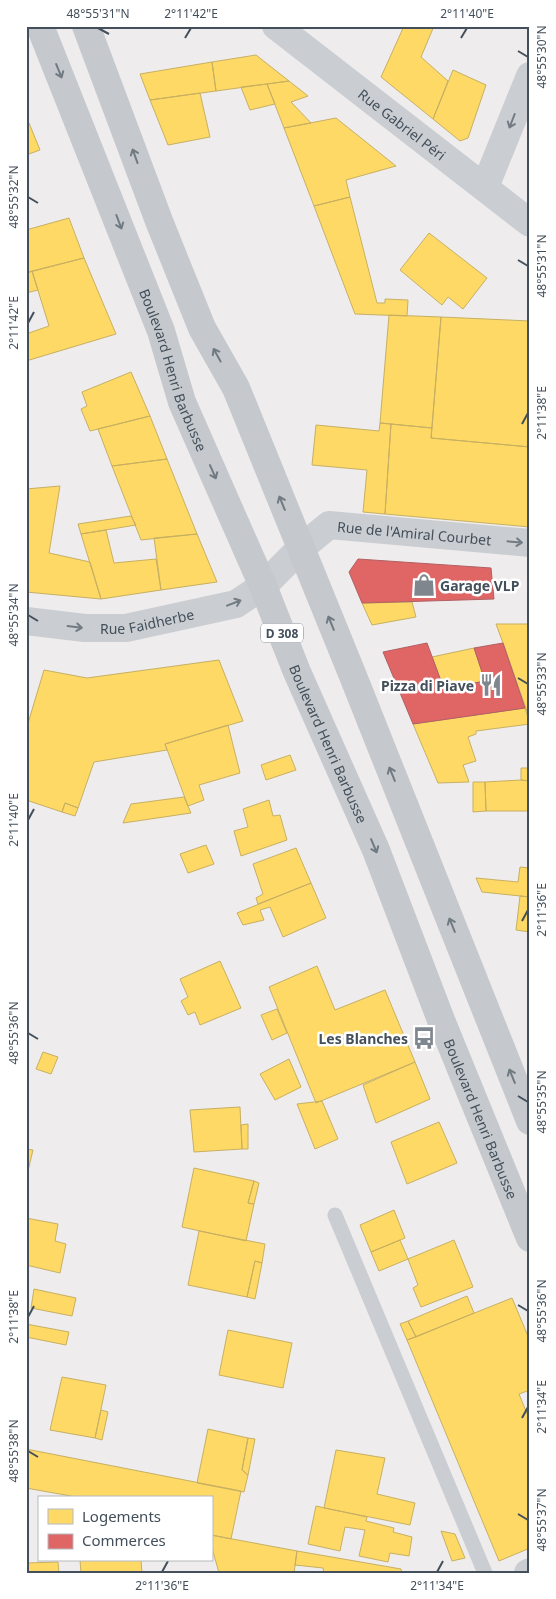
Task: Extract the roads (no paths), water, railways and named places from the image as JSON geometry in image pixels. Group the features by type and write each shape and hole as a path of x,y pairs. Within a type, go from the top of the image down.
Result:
{"main road":[{"name":"Boulevard Henri Barbusse","path":"40,26 161,331 182,402 263,586 297,672 376,850 441,1020 530,1238"},
{"path":"86,26 159,221 202,328 236,388 530,1121"}],"street":[{"name":"Rue Gabriel Péri","path":"276,26 530,223"},
{"path":"485,187 530,76"},
{"name":"Rue de l'Amiral Courbet","path":"263,586 300,549 329,525 530,543"},
{"name":"Rue Faidherbe","path":"26,621 84,628 126,628 236,604 263,586"}],"lane":[{"path":"335,1215 485,1573"}],"place":[{"name":"Garage VLP","path":"424,585"},
{"name":"Pizza di Piave","path":"491,685"},
{"name":"Les Blanches","path":"424,1038"}]}
